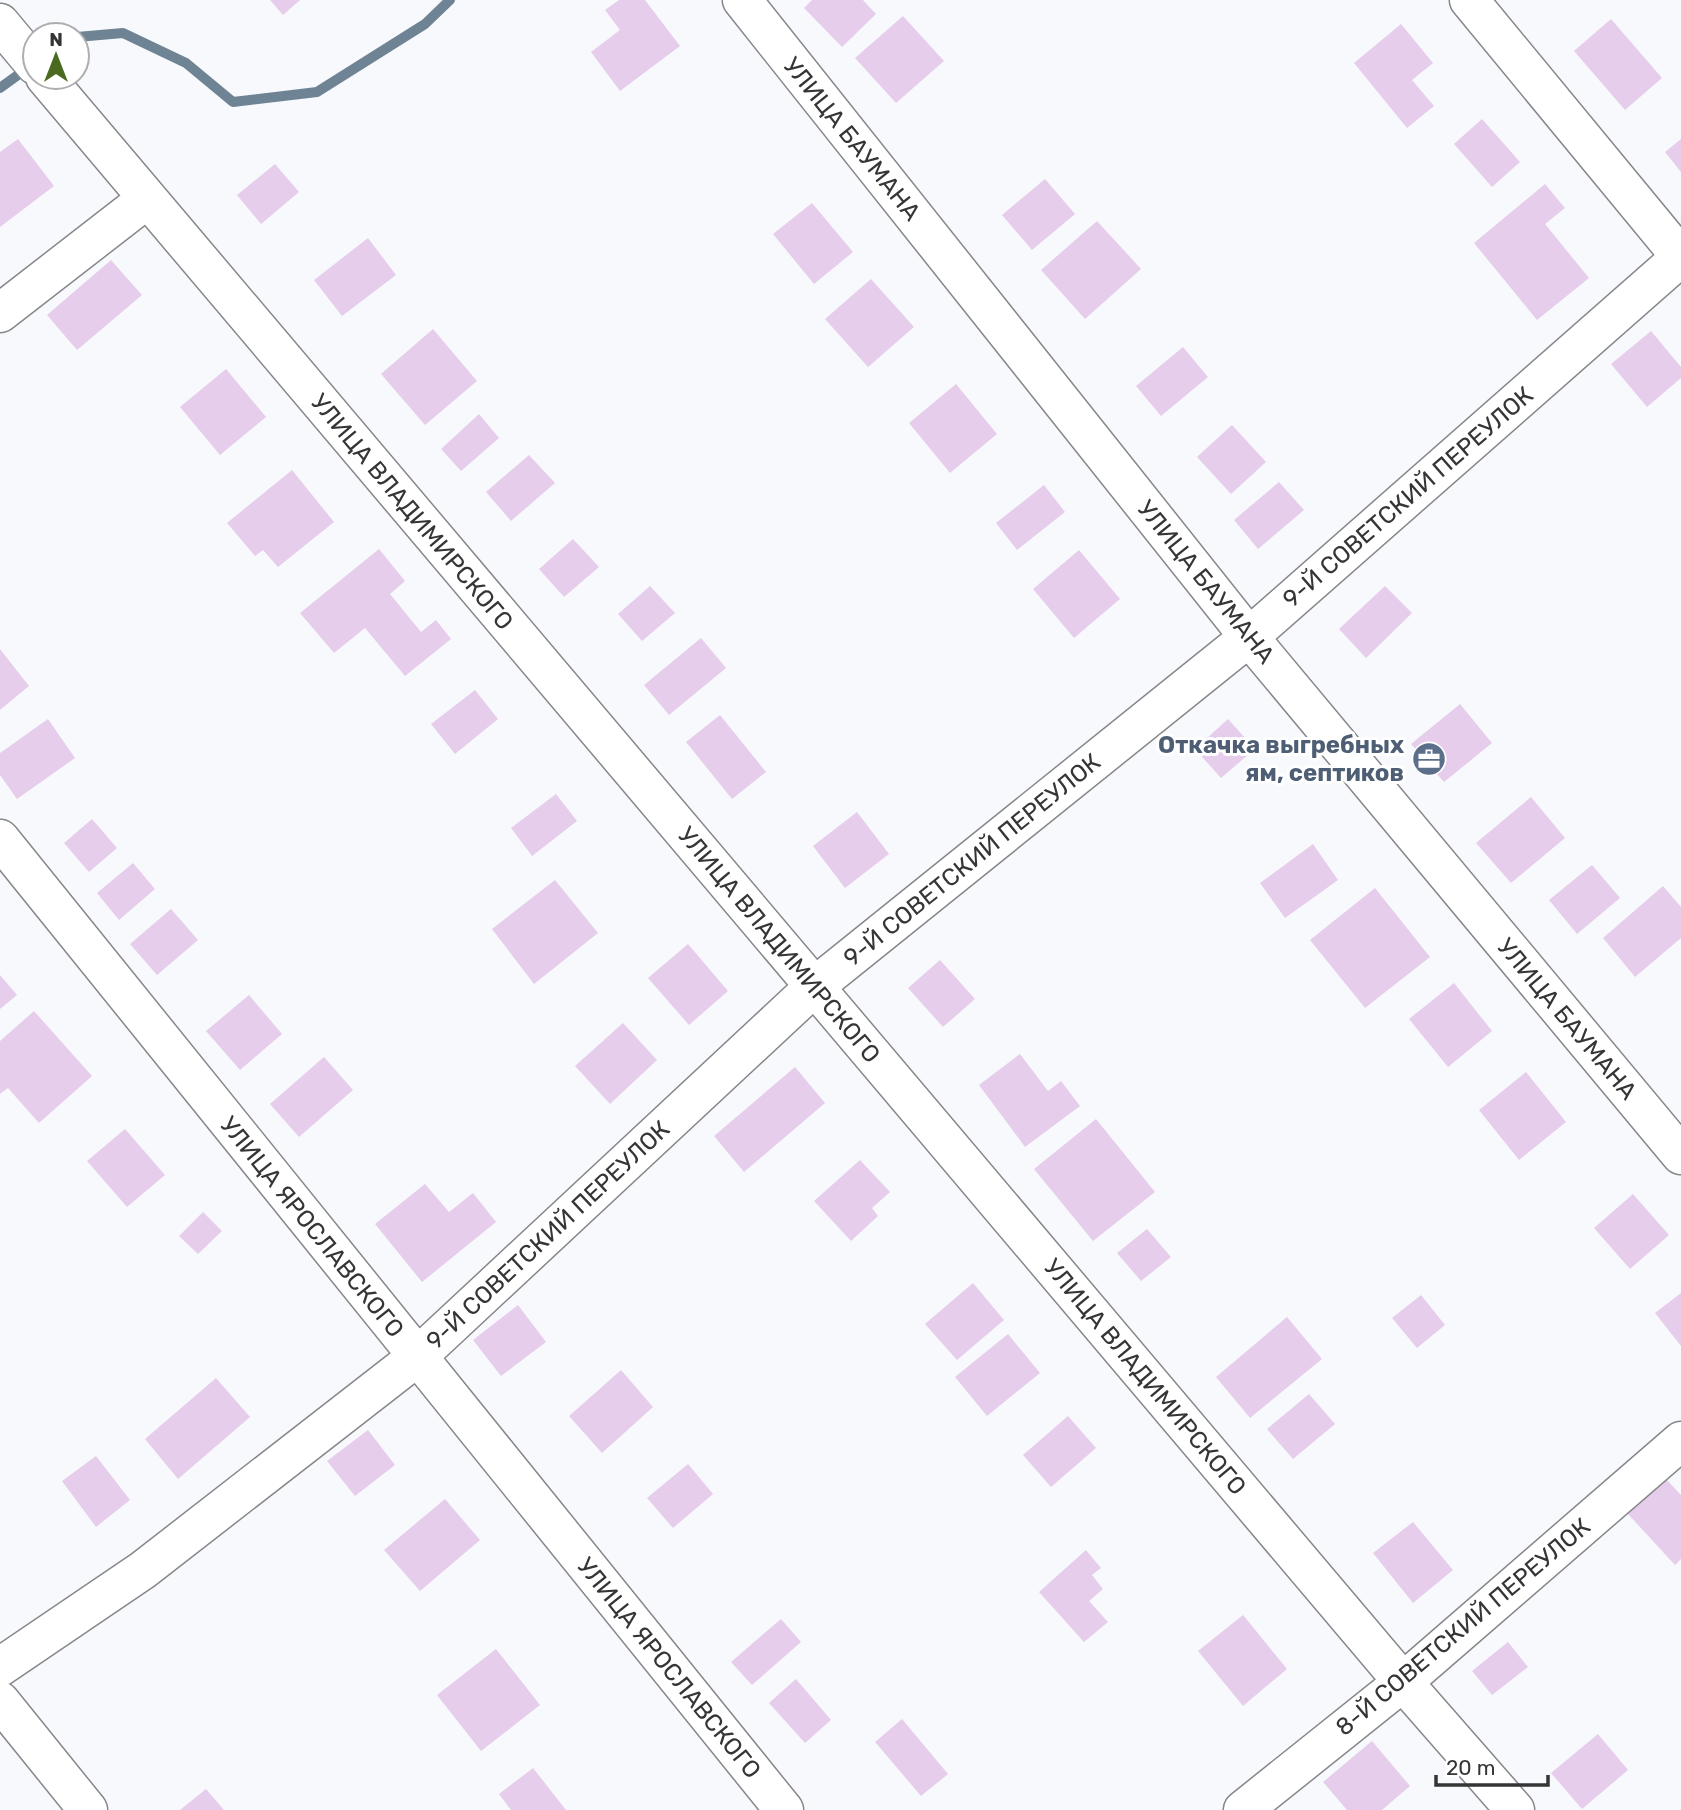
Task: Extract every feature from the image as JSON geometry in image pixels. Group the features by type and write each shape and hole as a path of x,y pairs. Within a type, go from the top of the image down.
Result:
{"street":[{"name":"УЛИЦА БАУМАНА","path":"742,0 1249,637 1681,1155"},
{"path":"1469,0 1681,257"},
{"path":"0,23 21,48"},
{"name":"УЛИЦА ВЛАДИМИРСКОГО","path":"57,91 1403,1682 1515,1810"},
{"path":"0,313 147,199"},
{"name":"9-Й СОВЕТСКИЙ ПЕРЕУЛОК","path":"0,1667 143,1570 416,1357 814,987 1249,637 1681,257"},
{"name":"УЛИЦА ЯРОСЛАВСКОГО","path":"0,839 784,1810"},
{"name":"8-Й СОВЕТСКИЙ ПЕРЕУЛОК","path":"1243,1810 1403,1682 1681,1441"},
{"path":"0,1702 88,1810"}],"building":[{"path":"270,0 300,0 283,15"},
{"path":"619,0 645,0 680,46 620,91 591,52 620,30 605,10"},
{"path":"812,0 863,0 876,14 842,47 804,8"},
{"path":"903,16 944,61 896,103 855,58"},
{"path":"1611,19 1662,78 1625,110 1574,51"},
{"path":"1401,24 1433,63 1412,80 1434,106 1407,128 1354,63"},
{"path":"1482,119 1520,162 1492,187 1454,144"},
{"path":"18,139 54,186 0,227 0,152"},
{"path":"1681,139 1681,172 1665,152"},
{"path":"275,164 299,192 261,224 237,195"},
{"path":"1045,179 1075,214 1032,250 1002,215"},
{"path":"1545,184 1565,208 1545,224 1589,278 1537,320 1474,243"},
{"path":"812,203 853,252 814,284 773,234"},
{"path":"1097,221 1141,269 1085,319 1041,270"},
{"path":"368,238 396,275 342,316 314,280"},
{"path":"111,260 142,295 77,350 47,315"},
{"path":"871,279 914,327 868,367 825,319"},
{"path":"433,329 477,381 425,425 381,374"},
{"path":"1651,331 1681,367 1681,378 1647,407 1611,364"},
{"path":"1183,347 1208,377 1161,416 1136,386"},
{"path":"226,369 266,417 220,455 180,407"},
{"path":"956,384 997,434 950,473 909,423"},
{"path":"479,414 499,438 461,471 441,449"},
{"path":"1232,425 1266,462 1231,494 1197,457"},
{"path":"529,455 555,483 511,521 486,492"},
{"path":"292,470 334,522 278,567 263,550 255,556 227,523"},
{"path":"1279,482 1304,510 1258,549 1234,520"},
{"path":"1044,485 1065,512 1017,550 996,523"},
{"path":"573,539 599,567 564,597 539,569"},
{"path":"379,549 405,581 390,594 421,632 436,620 451,639 405,676 365,628 334,653 300,613"},
{"path":"1079,550 1120,599 1074,638 1033,589"},
{"path":"650,586 675,613 642,641 618,614"},
{"path":"1385,586 1412,613 1366,658 1339,629"},
{"path":"701,638 726,668 669,715 644,685"},
{"path":"0,649 29,686 0,710"},
{"path":"475,690 498,719 455,754 431,724"},
{"path":"1460,704 1492,743 1444,782 1411,744"},
{"path":"720,715 766,772 732,799 686,742"},
{"path":"48,719 75,758 17,799 0,775 0,753"},
{"path":"1228,719 1255,749 1221,778 1195,749"},
{"path":"556,794 577,821 532,856 511,828"},
{"path":"1531,797 1565,838 1511,883 1476,843"},
{"path":"857,812 889,854 845,888 813,846"},
{"path":"92,819 117,848 89,872 64,843"},
{"path":"1313,844 1338,880 1285,918 1260,883"},
{"path":"133,863 155,889 119,920 97,893"},
{"path":"1592,865 1620,898 1577,934 1549,900"},
{"path":"555,880 598,933 534,984 492,929"},
{"path":"1663,886 1681,907 1681,938 1635,977 1603,938"},
{"path":"1375,888 1430,957 1365,1008 1310,940"},
{"path":"171,909 198,940 157,975 130,944"},
{"path":"688,944 728,991 689,1025 648,978"},
{"path":"940,960 975,999 943,1027 908,988"},
{"path":"0,975 17,995 0,1009"},
{"path":"1454,983 1492,1031 1448,1067 1409,1019"},
{"path":"249,995 282,1034 240,1070 206,1031"},
{"path":"34,1011 92,1076 39,1123 8,1088 0,1094 0,1041"},
{"path":"623,1023 657,1060 610,1104 575,1066"},
{"path":"1020,1054 1048,1091 1061,1081 1080,1106 1025,1147 979,1085"},
{"path":"324,1057 353,1090 299,1137 270,1104"},
{"path":"795,1067 825,1103 744,1172 714,1136"},
{"path":"1526,1072 1566,1122 1519,1160 1479,1110"},
{"path":"1096,1119 1155,1192 1093,1241 1034,1169"},
{"path":"125,1129 165,1175 127,1207 87,1161"},
{"path":"860,1160 890,1192 872,1208 878,1216 851,1241 814,1201"},
{"path":"425,1184 449,1212 473,1193 496,1222 422,1282 375,1224"},
{"path":"1633,1194 1669,1235 1630,1269 1594,1228"},
{"path":"203,1212 222,1231 198,1254 179,1236"},
{"path":"1147,1229 1171,1257 1141,1281 1117,1253"},
{"path":"973,1283 1004,1320 957,1360 925,1324"},
{"path":"1681,1293 1681,1346 1655,1313"},
{"path":"1421,1295 1445,1325 1417,1348 1392,1318"},
{"path":"518,1305 546,1342 501,1376 473,1340"},
{"path":"1287,1317 1322,1359 1250,1418 1216,1377"},
{"path":"1008,1334 1040,1373 987,1416 955,1377"},
{"path":"621,1370 653,1407 602,1453 569,1416"},
{"path":"216,1378 250,1417 178,1479 145,1439"},
{"path":"1309,1394 1335,1424 1293,1459 1267,1429"},
{"path":"1068,1416 1096,1448 1051,1487 1023,1455"},
{"path":"368,1430 395,1465 355,1496 327,1461"},
{"path":"96,1456 130,1500 96,1527 62,1481"},
{"path":"688,1464 713,1494 673,1528 647,1498"},
{"path":"1666,1479 1681,1495 1681,1559 1675,1565 1628,1514"},
{"path":"445,1499 480,1540 420,1591 384,1550"},
{"path":"1413,1522 1453,1570 1413,1603 1373,1553"},
{"path":"1086,1550 1101,1568 1092,1575 1103,1589 1089,1601 1108,1622 1084,1642 1039,1592"},
{"path":"1243,1615 1287,1669 1243,1706 1198,1651"},
{"path":"781,1619 801,1642 752,1685 731,1662"},
{"path":"1508,1642 1528,1667 1492,1695 1472,1671"},
{"path":"496,1649 540,1705 481,1751 437,1695"},
{"path":"796,1679 831,1720 805,1743 769,1703"},
{"path":"902,1719 948,1774 921,1796 875,1742"},
{"path":"1598,1734 1628,1770 1582,1809 1551,1773"},
{"path":"1372,1741 1410,1786 1382,1810 1347,1810 1323,1782"},
{"path":"533,1768 566,1810 511,1810 499,1794"},
{"path":"206,1789 224,1810 180,1810"}],"waterway":[{"path":"91,36 123,33 186,63 233,102 317,92 425,24 450,0"},
{"path":"0,88 21,73"}],"place":[{"name":"Откачка выгребных ям, септиков","path":"1429,759"}]}
